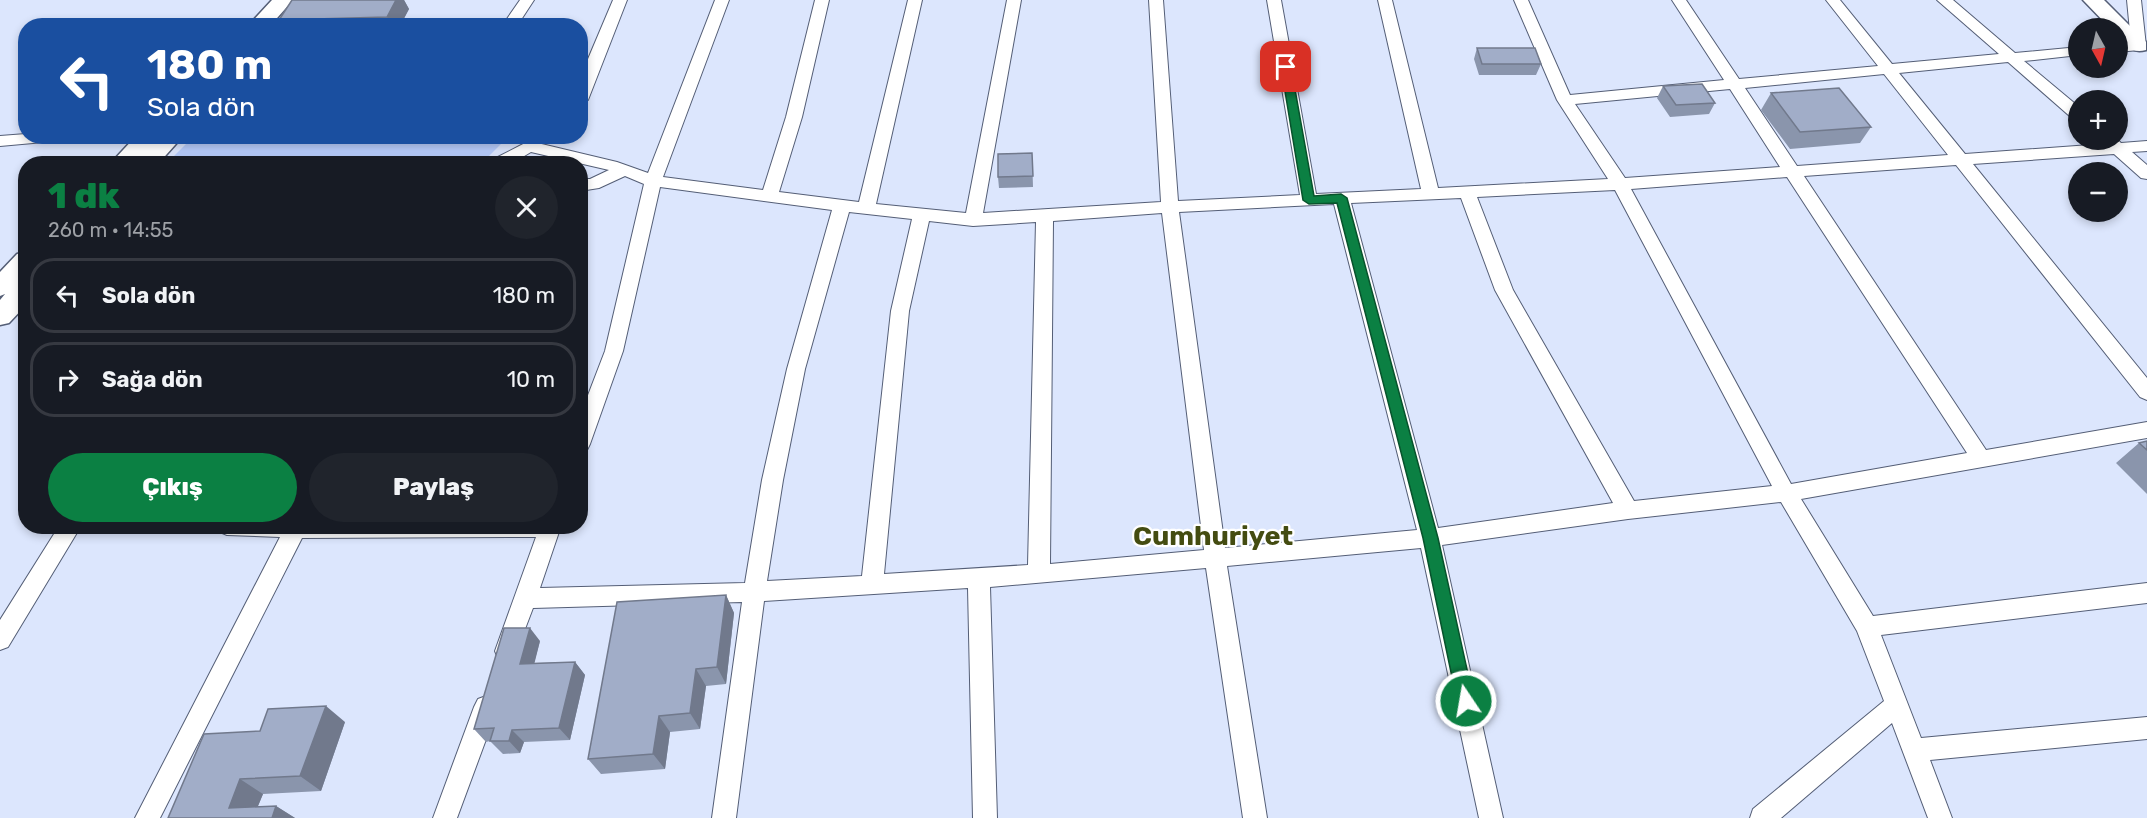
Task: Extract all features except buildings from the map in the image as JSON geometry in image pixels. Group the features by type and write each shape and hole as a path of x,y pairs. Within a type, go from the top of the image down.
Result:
{"street":[{"path":"266,18 283,0"},
{"path":"287,18 304,0"},
{"path":"515,18 527,0"},
{"path":"588,79 620,0"},
{"path":"588,422 614,351 653,181 722,0"},
{"path":"770,198 794,117 822,0"},
{"path":"866,209 915,0"},
{"path":"973,220 1014,0"},
{"path":"1156,0 1170,207 1215,557 1255,818"},
{"path":"1274,0 1309,200"},
{"path":"1385,0 1431,194"},
{"path":"1521,0 1564,100 1620,184 1786,493 1867,627 1940,818"},
{"path":"1679,0 1982,460"},
{"path":"1833,0 1890,68 1959,159 2147,393"},
{"path":"1944,0 2068,105"},
{"path":"2080,0 2103,18"},
{"path":"2093,0 2143,49"},
{"path":"2134,0 2143,49"},
{"path":"2128,37 2143,49"},
{"path":"2128,48 2143,49"},
{"path":"1564,100 2068,52"},
{"path":"0,141 18,139"},
{"path":"129,156 141,144"},
{"path":"153,156 164,144"},
{"path":"508,156 522,144"},
{"path":"556,144 587,156"},
{"path":"2128,145 2147,146"},
{"path":"588,156 653,181 770,198 973,220 1170,207 1620,184 1959,159 2068,148"},
{"path":"2119,150 2147,174"},
{"path":"588,184 624,170"},
{"path":"1467,192 1504,290 1628,510"},
{"path":"1341,198 1431,538 1491,818"},
{"path":"724,818 753,592 767,507 796,368 842,206"},
{"path":"872,585 900,311 922,215"},
{"path":"1039,574 1045,216"},
{"path":"0,287 18,268"},
{"path":"0,316 18,297"},
{"path":"525,598 753,592 979,578 1431,538 1628,510 1786,493 2147,430"},
{"path":"0,640 66,534"},
{"path":"147,818 293,534"},
{"path":"445,818 548,534"},
{"path":"979,578 985,818"},
{"path":"1867,627 2147,593"},
{"path":"1762,818 1896,705"},
{"path":"1913,750 2147,728"}],"shaded area":[{"path":"186,144 501,144 489,156 174,156"}],"district":[{"name":"Cumhuriyet","path":"1213,536"}],"route":[{"path":"1286,67 1309,200 1341,198 1431,538 1466,701"}]}
